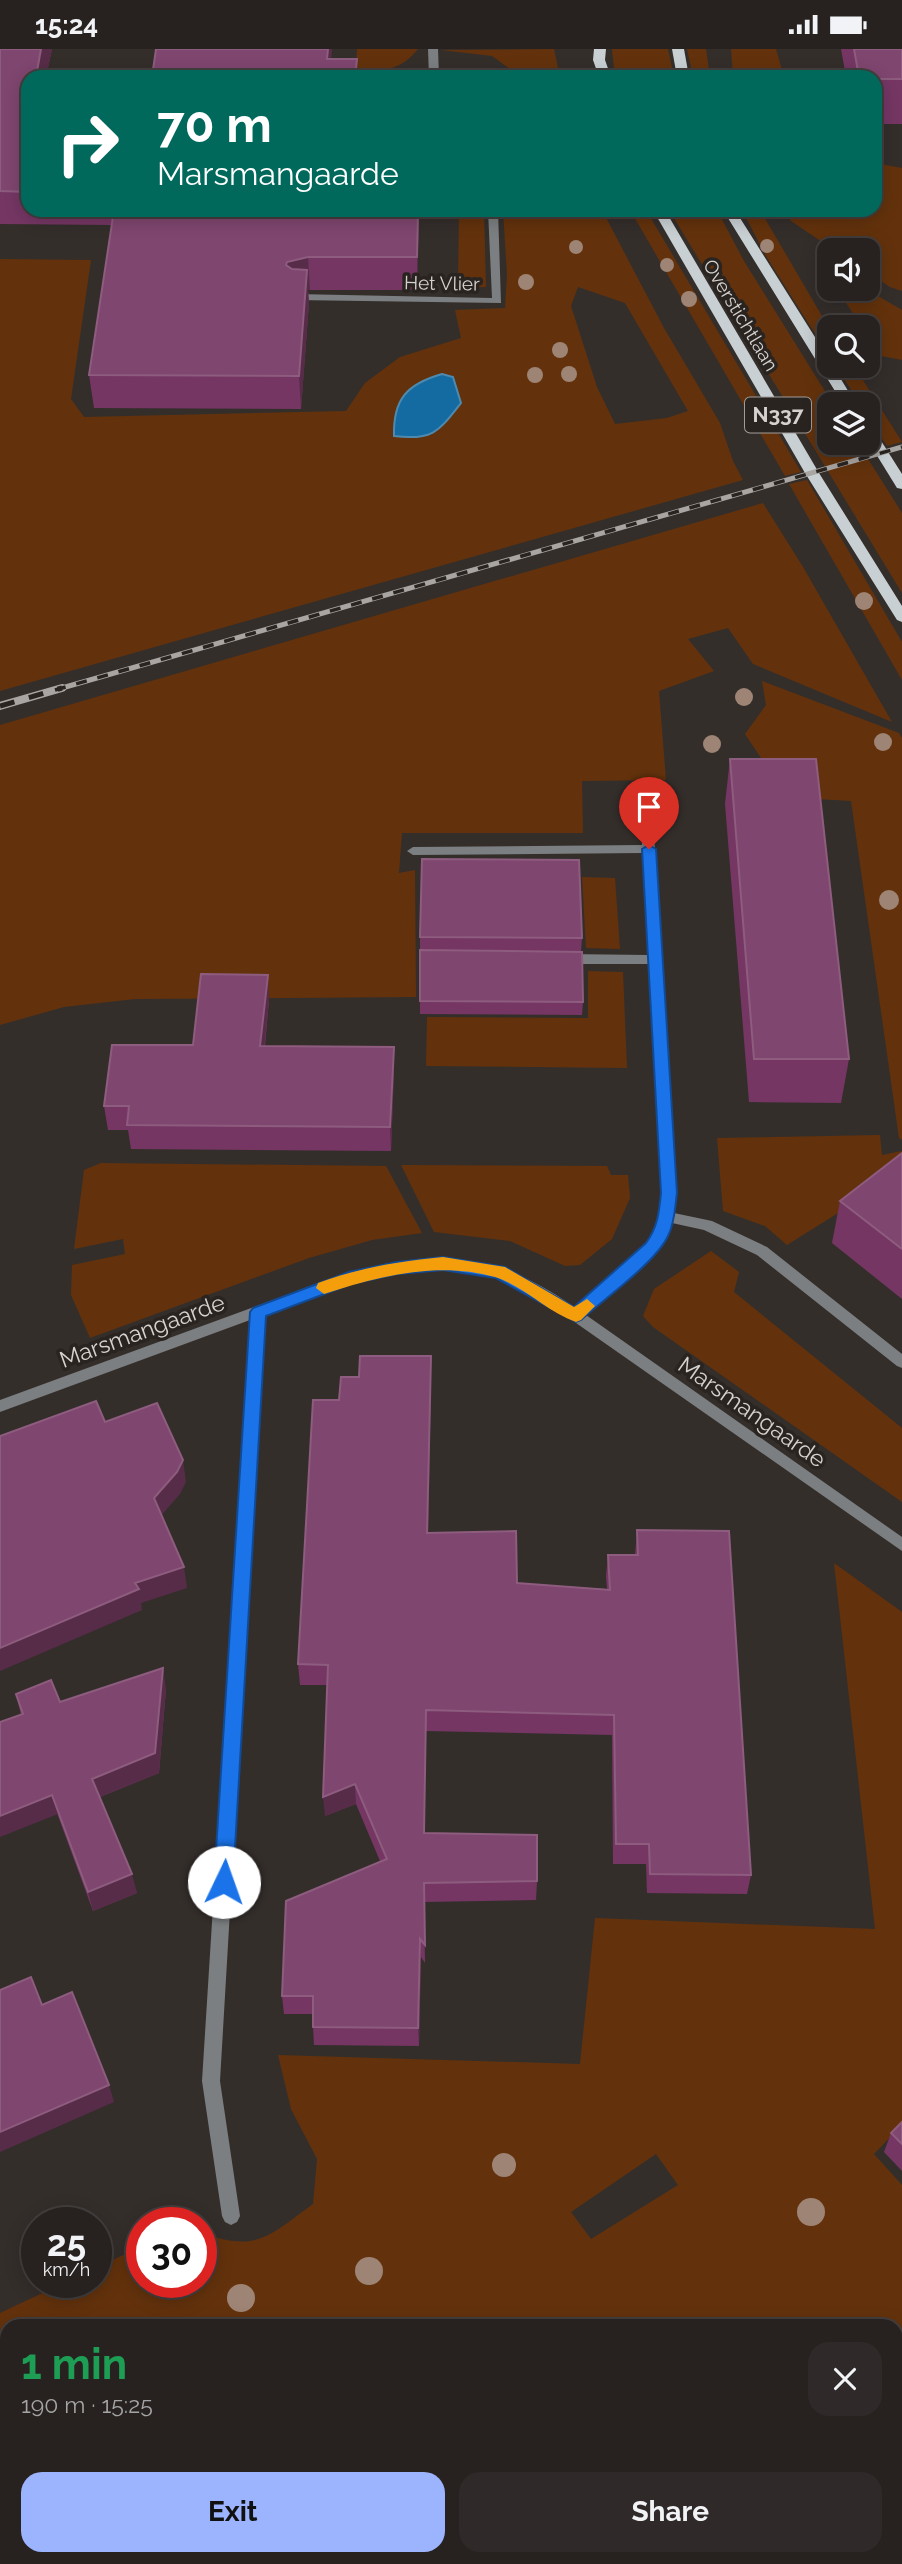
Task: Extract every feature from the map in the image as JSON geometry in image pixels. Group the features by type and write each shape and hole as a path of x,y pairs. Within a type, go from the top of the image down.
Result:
{"main road":[{"path":"600,49 599,59 603,70"},
{"path":"678,49 682,70"},
{"name":"Overstichtlaan","path":"663,217 812,473 902,617"},
{"name":"Overstichtlaan","path":"733,217 843,392"},
{"path":"880,450 902,485"}],"street":[{"path":"433,49 434,70"},
{"name":"Het Vlier","path":"295,297 497,302 493,217"},
{"path":"576,1316 651,1248 661,1235 667,1217 669,1193 666,1108 647,826"},
{"path":"413,851 649,849"},
{"path":"545,958 654,960"},
{"path":"667,1217 707,1225 762,1251 902,1362"},
{"name":"Marsmangaarde","path":"0,1406 349,1278 397,1268 443,1263 499,1272 576,1316 902,1545"},
{"path":"231,2215 211,2081 258,1312"}],"shaded area":[{"path":"357,49 418,49 398,66 383,70 356,70"},
{"path":"554,49 558,70 511,70 492,56 441,50"},
{"path":"612,49 668,49 672,70 614,70"},
{"path":"687,49 706,49 709,70 692,70"},
{"path":"731,49 776,49 782,70 732,70"},
{"path":"882,164 902,168 902,291 880,281 880,238 817,239 789,217 882,217"},
{"path":"459,217 484,217 486,287 458,288"},
{"path":"503,217 606,217 664,328 720,423 733,461 743,480 0,691 0,259 91,260 71,399 84,417 346,411 365,383 400,357 461,338 455,310 505,308 507,274","holes":["578,287 625,303 688,411 667,418 615,424 597,387 571,306"]},
{"path":"634,217 650,217 801,472 785,476"},
{"path":"673,217 721,217 744,261 826,392 817,392 817,453"},
{"path":"746,217 764,217 821,315 817,315 817,337 766,256"},
{"path":"880,297 902,310 902,360 880,354 880,315 854,315 845,301 880,301"},
{"path":"844,378 862,378 870,392 852,392"},
{"path":"880,407 902,442 887,446 880,435"},
{"path":"818,455 866,455 902,513 902,593"},
{"path":"807,480 902,642 902,680 789,484"},
{"path":"763,503 892,722 753,664 728,628 688,639 714,671 659,691 666,780 582,781 583,833 402,833 399,873 415,870 416,997 135,999 64,1007 0,1025 0,725"},
{"path":"762,681 899,733 902,738 902,1140 899,1138 851,801 765,796 761,758 745,734 766,705"},
{"path":"582,877 615,878 620,949 586,948"},
{"path":"588,971 623,972 627,1068 426,1066 427,1017 588,1018"},
{"path":"880,1135 882,1155 902,1151 902,1173 787,1245 765,1226 723,1211 717,1138"},
{"path":"101,1163 386,1166 422,1233 372,1240 309,1258 90,1338 71,1295 72,1265 125,1254 123,1239 74,1249 84,1170"},
{"path":"401,1165 607,1166 611,1175 628,1175 630,1198 612,1239 580,1265 565,1266 510,1241 434,1232"},
{"path":"711,1251 739,1272 734,1292 902,1428 902,1502 653,1327 643,1316 654,1289"},
{"path":"834,1563 902,1612 902,2125 874,2154 902,2185 902,2319 0,2319 0,2313 32,2298 112,2298 112,2260 126,2254 126,2298 217,2298 217,2237 236,2241 262,2238 313,2204 317,2159 291,2109 278,2055 580,2064 595,1918 875,1929","holes":["656,2154 678,2185 591,2239 571,2212"]}],"water":[{"path":"442,374 453,377 461,403 434,432 418,437 394,436 396,412 405,395 411,388"}],"building":[{"path":"0,49 41,49 37,70 21,70 21,192 0,191"},
{"path":"156,49 328,49 327,59 357,59 356,69 380,70 153,70"},
{"path":"854,49 902,49 902,79 882,79 882,70 858,70"},
{"path":"113,217 418,217 417,257 308,257 287,262 286,265 292,269 307,270 299,376 89,375"},
{"path":"730,759 816,759 849,1059 754,1059"},
{"path":"422,859 579,860 582,938 420,937"},
{"path":"420,950 582,952 583,1002 420,1001"},
{"path":"201,974 268,975 260,1046 394,1047 390,1127 127,1125 129,1106 104,1106 112,1045 193,1045"},
{"path":"902,1153 902,1249 840,1201"},
{"path":"360,1356 431,1356 427,1533 516,1531 517,1583 610,1590 608,1555 638,1555 637,1530 729,1531 751,1875 650,1874 649,1844 616,1844 614,1715 426,1710 424,1833 537,1835 537,1881 424,1883 425,1945 420,1939 418,2028 313,2027 313,1996 282,1996 286,1901 387,1859 355,1784 323,1797 328,1665 298,1664 313,1400 339,1400 341,1377 359,1377"},
{"path":"96,1401 105,1422 157,1403 183,1460 177,1472 154,1498 184,1567 135,1583 139,1589 0,1648 0,1436"},
{"path":"163,1668 155,1753 92,1779 132,1874 88,1892 52,1795 0,1816 0,1722 23,1714 16,1694 51,1680 60,1702"},
{"path":"31,1977 42,2005 72,1992 109,2085 0,2132 0,1990"},
{"path":"902,2122 902,2144 891,2133"}],"railway":[{"path":"55,690 902,447"},
{"path":"0,706 62,688"}],"slow traffic":[{"path":"324,1288 349,1278 397,1268 443,1263 499,1272 540,1293 576,1316 587,1306"}],"route":[{"path":"224,1882 258,1312 349,1278 397,1268 443,1263 499,1272 540,1293 576,1316 651,1248 661,1235 667,1217 669,1193 649,849"}]}
